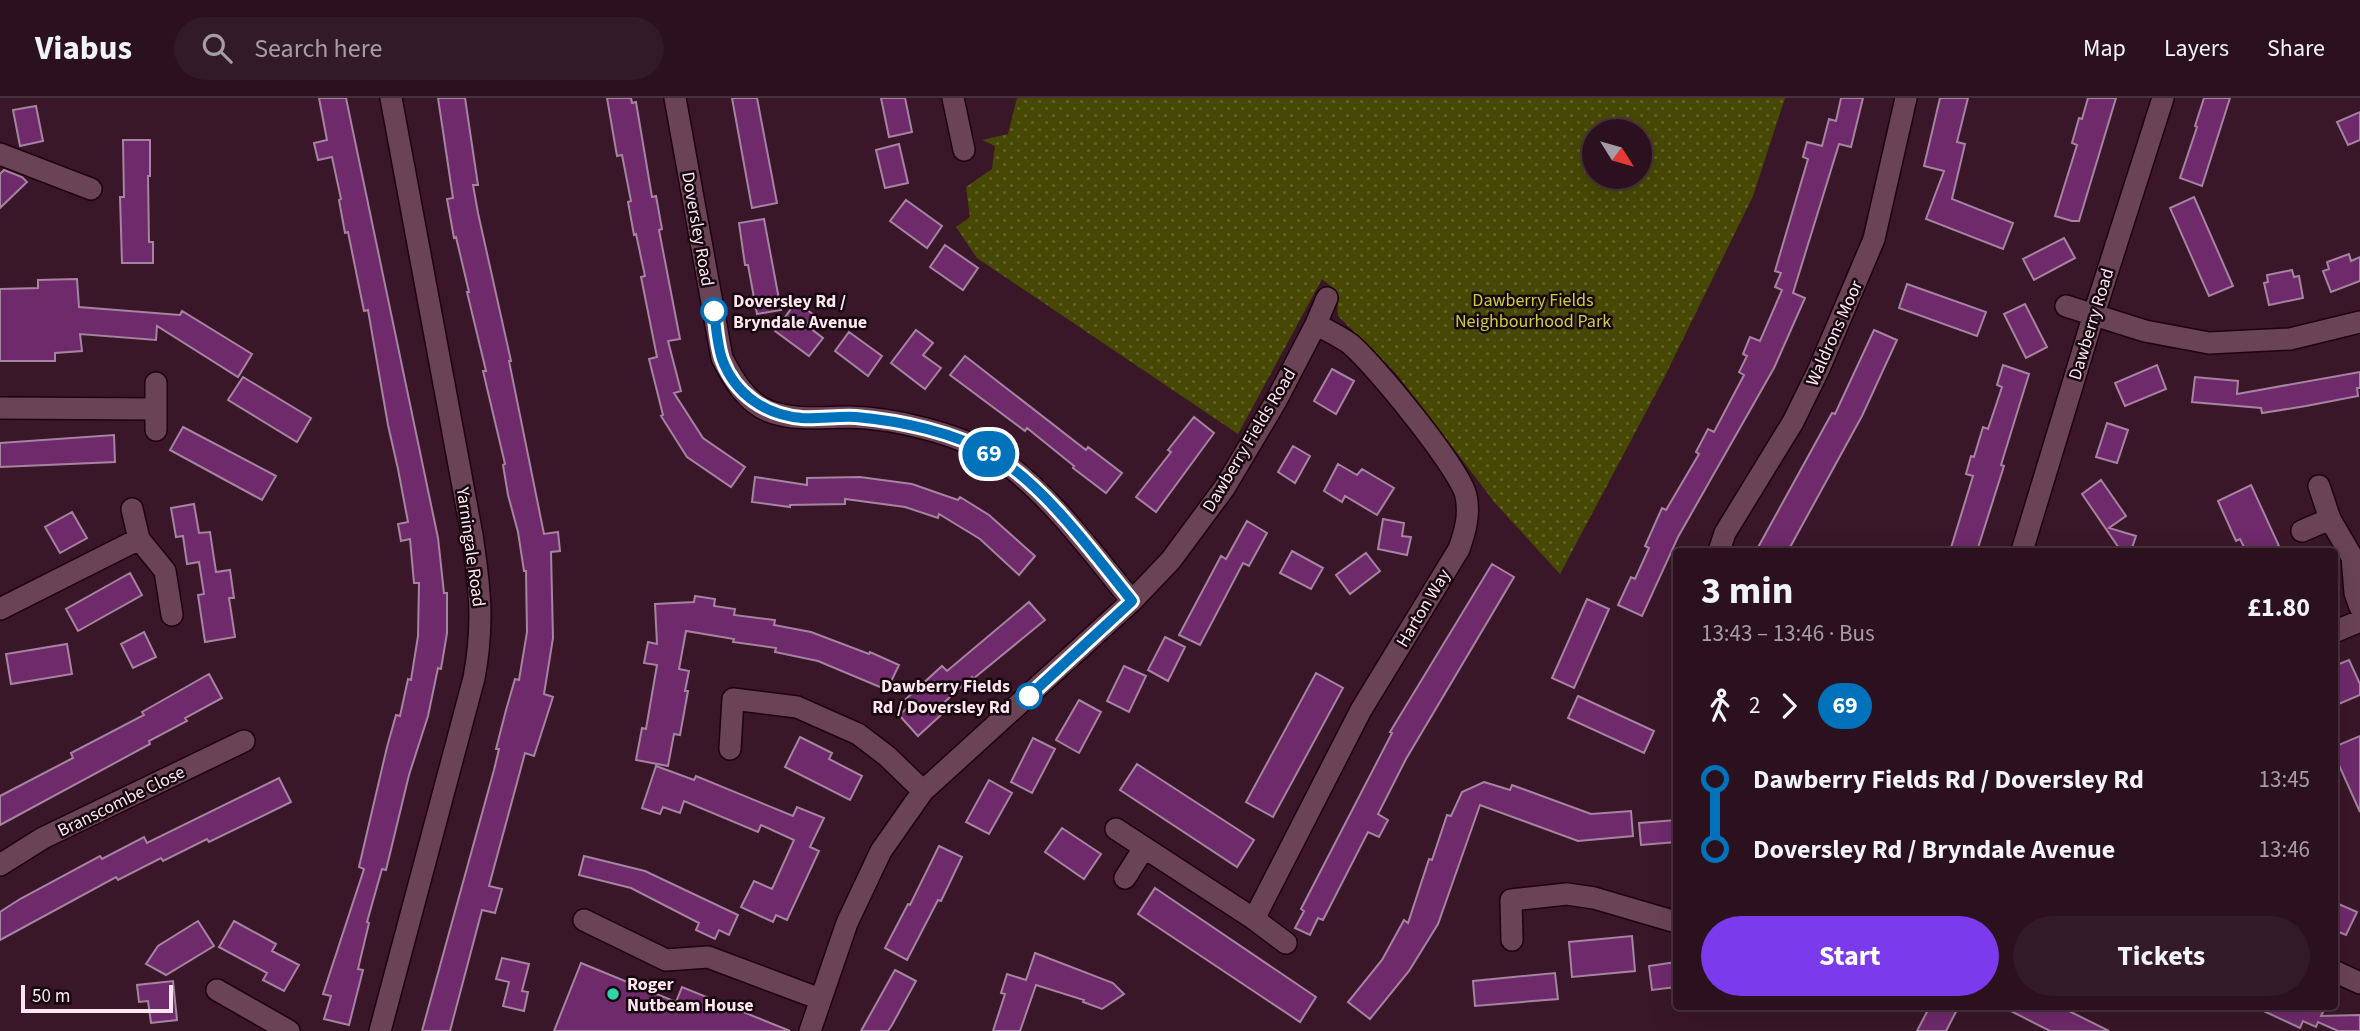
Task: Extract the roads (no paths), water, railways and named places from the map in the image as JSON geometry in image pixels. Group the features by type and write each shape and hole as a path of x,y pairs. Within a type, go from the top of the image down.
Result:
{"street":[{"name":"Yarningale Road","path":"380,1031 474,678 480,643 480,589 472,535 391,98"},
{"name":"Doversley Road","path":"675,98 722,358 738,387 769,412 802,418 852,417 900,422 993,455 1022,477 1070,525 1132,601"},
{"path":"953,98 964,150"},
{"name":"Waldrons Moor","path":"1720,548 1725,534 1793,422 1819,369 1874,239 1906,98"},
{"name":"Dawberry Road","path":"2023,548 2163,98"},
{"path":"0,154 90,189"},
{"name":"Dawberry Fields Road","path":"810,1031 847,923 881,851 923,791 1132,601 1171,560 1225,487 1276,401 1316,324 1326,298"},
{"path":"2066,306 2145,331 2210,343 2290,339 2360,322"},
{"name":"Harton Way","path":"1254,919 1361,710 1459,549 1467,526 1467,498 1461,480 1399,398 1349,344 1316,324"},
{"path":"0,408 156,419 156,383"},
{"path":"2319,486 2330,519 2351,557 2354,593 2360,607"},
{"path":"132,509 139,539 165,571 172,615"},
{"path":"2302,531 2330,519"},
{"path":"0,609 139,539"},
{"path":"2338,630 2360,621"},
{"path":"730,749 733,699 797,707 858,734 923,791"},
{"name":"Branscombe Close","path":"0,865 43,838 244,741"},
{"path":"1115,829 1254,919 1286,943"},
{"path":"1125,878 1144,848"},
{"path":"1512,940 1511,900 1567,894 1594,898 1673,921"},
{"path":"584,920 666,960 708,957 820,999"},
{"path":"2338,973 2360,983"},
{"path":"217,990 289,1031"}],"place":[{"name":"Doversley Rd / Bryndale Avenue","path":"714,311"},
{"name":"Dawberry Fields Rd / Doversley Rd","path":"1029,696"},
{"name":"Roger Nutbeam House","path":"613,994"}],"park label":[{"name":"Dawberry Fields Neighbourhood Park","path":"1533,310"}]}
